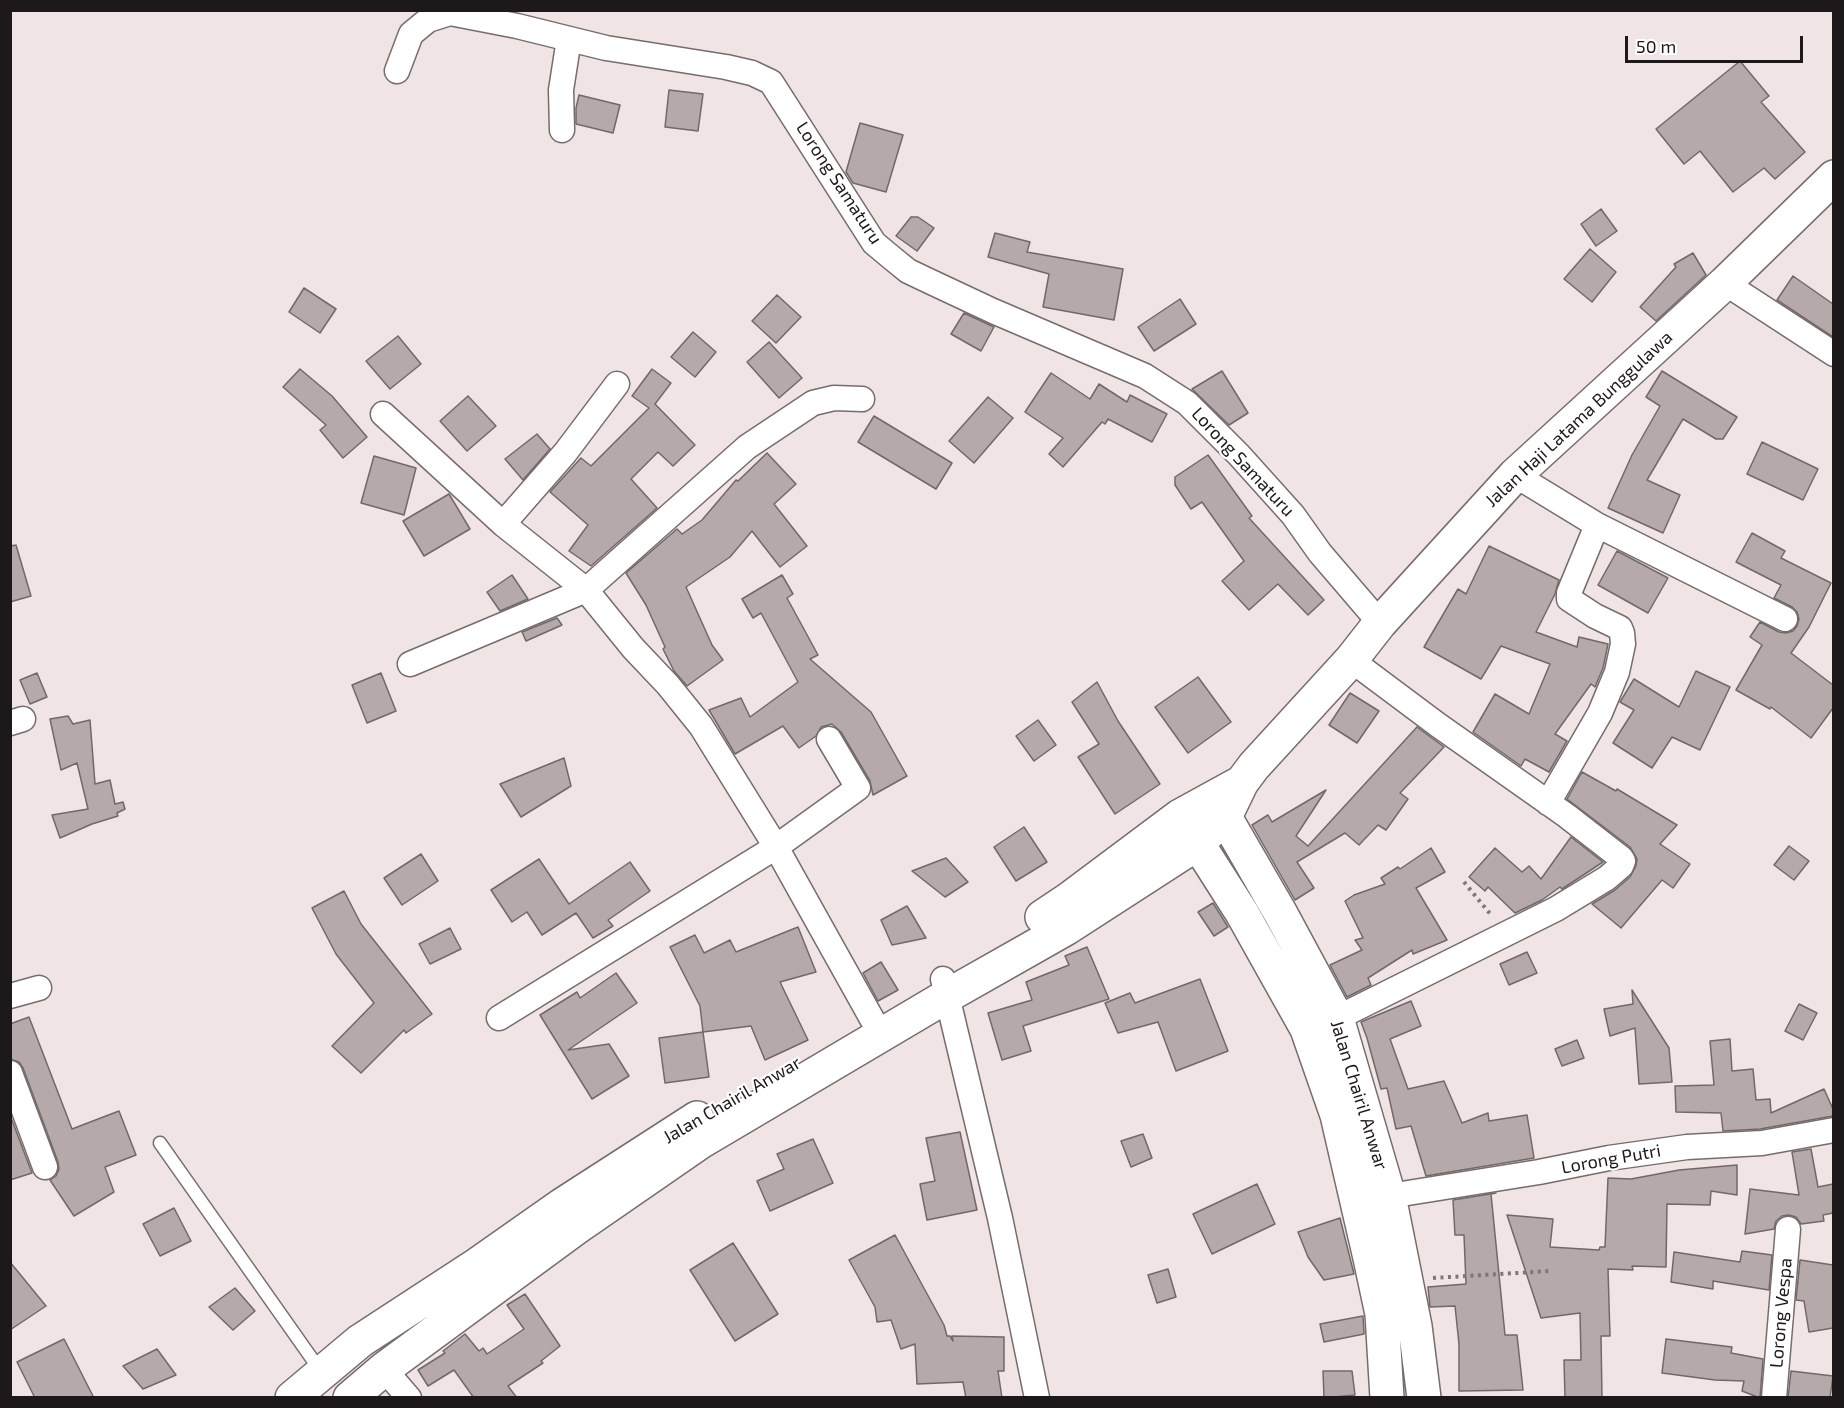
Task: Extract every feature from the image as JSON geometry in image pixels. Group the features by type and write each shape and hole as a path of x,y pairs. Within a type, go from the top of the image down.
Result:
{"main road":[{"name":"Jalan Haji Latama Bunggulawa","path":"1242,782 1351,660 1380,623 1515,475 1725,283 1833,177"},
{"name":"Jalan Chairil Anwar","path":"292,1398 360,1341 478,1264 562,1205 700,1116 872,1019 945,988 1067,928 1197,844 1218,807 1242,782"},
{"name":"Jalan Chairil Anwar","path":"350,1398 384,1369 576,1228 702,1141 945,988 1069,900 1180,816 1218,807"},
{"name":"Jalan Chairil Anwar","path":"1218,807 1281,914 1337,1018 1389,1196 1415,1326 1424,1398"},
{"name":"Jalan Chairil Anwar","path":"1180,816 1242,913 1307,1029 1337,1115 1353,1177 1382,1314 1386,1398"}],"street":[{"name":"Lorong Samaturu","path":"397,71 411,34 428,20 450,13 517,26 606,48 726,67 753,73 771,82 796,117 874,243 908,271 1145,376 1187,403 1239,455 1293,515 1320,553 1380,623"},
{"path":"562,130 561,90 569,39"},
{"path":"1725,283 1833,354"},
{"path":"502,524 565,453 617,384"},
{"path":"410,664 586,590 747,447 813,403 834,398 862,399"},
{"path":"383,414 502,524 586,590 633,648 668,685 700,726 776,847 872,1019"},
{"path":"1515,475 1597,525 1785,619"},
{"path":"1548,803 1600,712 1617,672 1623,644 1620,628 1595,616 1569,599 1569,593 1597,525"},
{"path":"1337,1018 1556,909 1607,878 1621,866 1623,861 1567,816 1351,660"},
{"path":"499,1018 776,847 858,788 829,739"},
{"path":"10,996 39,988"},
{"path":"945,988 1000,1218 1037,1398"},
{"path":"10,1073 45,1167"},
{"name":"Lorong Putri","path":"1389,1196 1539,1172 1609,1158 1687,1147 1762,1143 1833,1130"},
{"name":"Lorong Vespa","path":"1774,1398 1788,1229"},
{"path":"384,1369 409,1398"}],"lane":[{"path":"160,1143 322,1373"}],"path":[{"path":"1464,882 1507,934"},
{"path":"1406,1279 1550,1271"}],"building":[{"path":"1740,61 1769,96 1761,102 1805,152 1775,179 1764,168 1733,192 1700,151 1684,164 1656,129"},
{"path":"669,90 703,94 698,131 665,127"},
{"path":"579,95 620,105 613,133 576,124"},
{"path":"860,123 903,135 886,192 853,183 846,172"},
{"path":"1601,209 1617,231 1596,246 1581,224"},
{"path":"911,217 918,217 934,228 917,251 896,236"},
{"path":"995,233 1030,242 1027,252 1123,269 1114,320 1043,307 1049,274 988,257"},
{"path":"1590,249 1616,272 1592,302 1564,279"},
{"path":"1693,253 1706,275 1656,321 1640,307 1676,267 1674,264"},
{"path":"1793,276 1833,304 1833,337 1777,300"},
{"path":"304,288 336,309 320,333 289,312"},
{"path":"777,295 801,317 776,343 752,321"},
{"path":"1180,299 1196,324 1154,351 1138,327"},
{"path":"964,313 994,327 981,351 951,334"},
{"path":"693,332 716,352 695,377 671,357"},
{"path":"398,336 421,364 390,389 366,361"},
{"path":"769,342 802,378 779,398 747,362"},
{"path":"300,369 332,396 367,437 343,458 320,430 326,425 283,387"},
{"path":"652,369 671,383 655,404 695,445 673,466 658,452 631,479 657,508 591,566 569,551 588,525 550,492 581,458 591,466 649,408 632,396"},
{"path":"1222,371 1248,413 1229,425 1192,389"},
{"path":"1662,371 1737,417 1723,439 1716,439 1683,419 1647,480 1680,495 1663,533 1608,508 1632,455 1660,406 1646,397"},
{"path":"1051,373 1090,399 1099,384 1127,402 1130,395 1167,414 1152,442 1108,419 1105,424 1102,422 1063,467 1049,454 1063,438 1025,412"},
{"path":"468,396 496,426 467,451 440,421"},
{"path":"988,397 1013,418 974,463 949,441"},
{"path":"874,416 952,463 936,489 858,442"},
{"path":"537,434 550,449 523,480 505,459"},
{"path":"1762,442 1818,469 1803,500 1747,474"},
{"path":"767,453 796,484 774,504 807,546 780,567 752,531 730,557 686,587 712,645 723,660 687,686 674,671 646,605 626,573 677,529 682,534 702,520 736,480 738,481"},
{"path":"1208,455 1252,516 1249,518 1324,600 1308,615 1278,584 1249,610 1222,581 1244,561 1202,502 1191,509 1175,485 1175,477"},
{"path":"374,456 416,468 404,515 361,503"},
{"path":"449,494 470,529 424,556 403,521"},
{"path":"1752,533 1785,551 1781,558 1831,583 1809,627 1791,653 1833,685 1833,708 1811,738 1771,707 1770,709 1736,690 1762,645 1750,637 1760,622 1779,632 1786,633 1793,631 1799,619 1792,607 1774,598 1781,585 1736,562"},
{"path":"16,545 31,596 10,602 10,546"},
{"path":"1489,546 1559,580 1555,594 1536,632 1577,647 1579,637 1608,644 1603,668 1595,687 1591,684 1555,734 1567,741 1549,772 1525,759 1521,766 1473,732 1495,694 1529,714 1550,664 1501,646 1481,679 1424,647 1458,589 1466,594"},
{"path":"1617,551 1668,578 1648,613 1598,585"},
{"path":"512,575 528,599 500,611 487,592"},
{"path":"782,575 793,594 787,598 818,655 810,659 871,712 907,776 873,795 870,781 841,732 832,724 821,727 816,736 799,748 783,726 735,754 709,710 741,698 750,717 798,682 761,613 753,618 742,599"},
{"path":"557,618 562,625 526,641 522,632"},
{"path":"1696,671 1730,687 1700,750 1672,737 1652,768 1613,743 1634,710 1620,702 1634,679 1679,707"},
{"path":"37,673 47,697 30,704 20,680"},
{"path":"381,673 396,711 367,723 352,685"},
{"path":"1198,677 1231,722 1188,753 1155,707"},
{"path":"1097,682 1118,721 1160,784 1115,814 1078,757 1099,744 1072,702"},
{"path":"1350,693 1379,711 1357,743 1329,725"},
{"path":"68,716 73,724 90,720 95,784 110,780 115,804 123,802 125,809 117,813 118,816 60,838 52,815 88,809 77,763 61,770 50,719"},
{"path":"1038,720 1056,745 1034,761 1016,736"},
{"path":"1417,727 1444,747 1400,793 1408,799 1386,830 1378,825 1359,845 1345,833 1297,862 1314,888 1295,900 1252,825 1268,815 1272,822 1326,790 1296,836 1308,846"},
{"path":"564,758 571,786 521,817 500,784"},
{"path":"1582,772 1616,791 1617,789 1677,825 1660,844 1690,864 1673,888 1662,880 1621,928 1592,904 1615,890 1630,877 1637,859 1630,847 1567,799"},
{"path":"1024,827 1047,862 1016,881 994,847"},
{"path":"1571,837 1603,862 1562,889 1560,887 1542,900 1515,913 1488,887 1485,891 1469,877 1495,848 1522,872 1529,866 1541,879"},
{"path":"1789,846 1809,861 1794,880 1774,865"},
{"path":"1431,848 1445,872 1416,888 1447,940 1413,954 1412,950 1368,978 1371,985 1347,997 1330,965 1362,950 1355,940 1363,938 1345,901 1354,895 1385,884 1381,878 1398,867 1400,869"},
{"path":"421,854 438,881 402,905 384,878"},
{"path":"946,858 968,882 945,897 912,871"},
{"path":"539,859 569,904 630,862 650,891 608,920 613,926 593,938 576,913 542,935 527,912 512,922 491,890"},
{"path":"344,891 361,924 432,1014 406,1033 404,1030 361,1073 332,1046 374,1003 336,954 312,908"},
{"path":"1213,903 1228,927 1214,936 1198,912"},
{"path":"907,906 926,938 892,945 881,920"},
{"path":"798,927 816,972 780,982 808,1040 765,1060 751,1026 703,1032 700,1006 670,947 695,935 704,953 730,940 736,952"},
{"path":"450,928 461,949 430,964 419,944"},
{"path":"1087,947 1109,999 1023,1026 1031,1051 1002,1060 988,1013 1032,1000 1026,982 1069,965 1065,956"},
{"path":"1527,952 1537,973 1509,985 1500,964"},
{"path":"881,962 898,990 878,1001 863,973"},
{"path":"616,973 637,1003 568,1050 609,1044 629,1076 592,1099 540,1015 577,992 580,998"},
{"path":"1200,979 1228,1051 1176,1071 1158,1022 1118,1033 1105,1003 1130,993 1135,1003"},
{"path":"1632,990 1669,1048 1672,1082 1639,1084 1635,1028 1610,1036 1604,1009 1633,1004"},
{"path":"1411,1001 1421,1026 1390,1039 1408,1089 1444,1081 1462,1123 1488,1113 1489,1121 1527,1115 1534,1158 1426,1176 1411,1126 1396,1129 1387,1088 1381,1089 1361,1022"},
{"path":"1799,1004 1817,1013 1803,1040 1785,1031"},
{"path":"29,1017 72,1129 119,1111 136,1155 105,1167 114,1192 74,1216 50,1180 56,1176 59,1169 58,1162 23,1068 19,1062 10,1059 10,1024"},
{"path":"703,1032 709,1077 665,1083 659,1038"},
{"path":"1730,1039 1732,1071 1753,1069 1756,1100 1770,1099 1771,1113 1824,1089 1833,1109 1833,1116 1760,1129 1723,1131 1721,1113 1676,1112 1675,1086 1714,1085 1710,1041"},
{"path":"1577,1040 1584,1058 1562,1066 1555,1049"},
{"path":"10,1115 32,1173 10,1180"},
{"path":"960,1132 977,1210 927,1220 920,1184 935,1181 926,1138"},
{"path":"1143,1134 1152,1158 1131,1167 1121,1141"},
{"path":"813,1139 833,1183 770,1211 757,1181 784,1169 777,1154"},
{"path":"1811,1149 1818,1187 1833,1184 1833,1213 1823,1215 1824,1221 1801,1224 1796,1217 1782,1216 1776,1221 1774,1229 1745,1234 1750,1189 1799,1195 1792,1152"},
{"path":"1737,1165 1737,1195 1711,1191 1710,1205 1667,1204 1666,1267 1632,1266 1633,1270 1608,1269 1610,1336 1601,1336 1602,1398 1565,1398 1564,1360 1581,1360 1580,1313 1541,1318 1507,1215 1553,1219 1550,1247 1599,1250 1600,1247 1605,1247 1608,1178 1631,1179 1679,1170"},
{"path":"1257,1184 1275,1224 1212,1254 1193,1214"},
{"path":"1496,1193 1491,1194 1505,1335 1517,1335 1523,1390 1459,1391 1459,1344 1455,1306 1430,1307 1428,1287 1466,1284 1464,1235 1455,1235 1453,1200"},
{"path":"174,1208 191,1241 160,1256 143,1224"},
{"path":"1340,1218 1354,1274 1324,1280 1308,1257 1298,1232"},
{"path":"895,1235 944,1325 947,1336 950,1336 953,1341 952,1336 1004,1337 1004,1371 998,1371 1002,1398 966,1398 963,1382 917,1384 915,1344 901,1349 891,1320 877,1322 875,1307 849,1260"},
{"path":"733,1243 778,1314 735,1341 690,1270"},
{"path":"1742,1251 1772,1255 1769,1290 1713,1281 1713,1289 1671,1282 1674,1252 1740,1262"},
{"path":"1800,1260 1833,1265 1833,1328 1809,1332 1804,1301 1796,1300"},
{"path":"10,1262 46,1306 10,1330"},
{"path":"1168,1269 1176,1297 1157,1303 1148,1275"},
{"path":"235,1288 255,1311 233,1330 209,1307"},
{"path":"525,1294 560,1346 541,1361 543,1363 508,1386 517,1398 474,1398 454,1370 428,1386 418,1370 445,1353 443,1351 465,1334 479,1351 483,1348 487,1354 524,1329 507,1305"},
{"path":"1363,1316 1364,1334 1324,1342 1320,1324"},
{"path":"64,1339 94,1398 35,1398 17,1362"},
{"path":"1666,1339 1732,1347 1731,1353 1763,1359 1760,1398 1742,1391 1744,1381 1715,1380 1662,1373"},
{"path":"157,1349 176,1375 143,1389 123,1366"},
{"path":"1323,1371 1352,1371 1355,1395 1324,1398"},
{"path":"1791,1371 1833,1376 1830,1398 1788,1398"}]}
